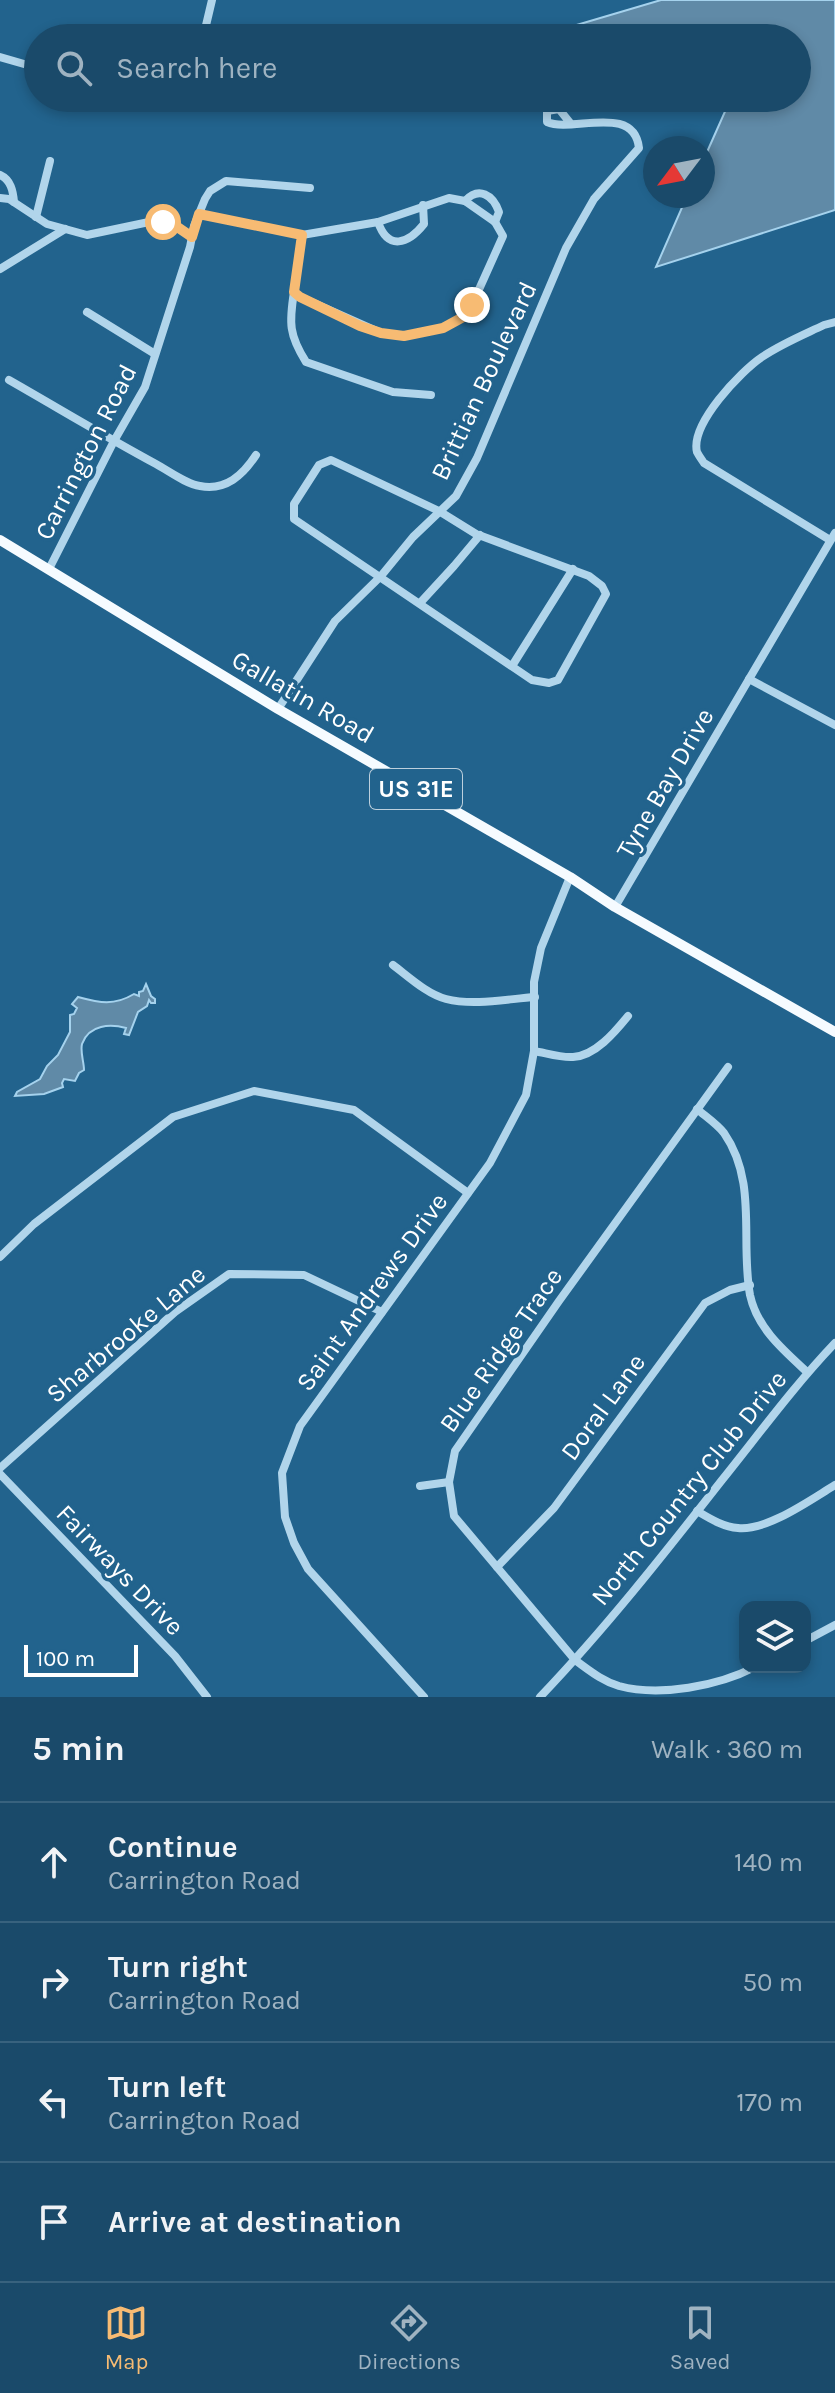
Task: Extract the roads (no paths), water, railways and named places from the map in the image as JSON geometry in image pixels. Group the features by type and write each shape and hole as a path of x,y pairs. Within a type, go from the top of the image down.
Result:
{"main road":[{"name":"Gallatin Road","path":"0,540 278,709 835,1032"}],"street":[{"path":"206,24 212,0"},
{"path":"0,57 24,64"},
{"name":"Brittian Boulevard","path":"278,709 335,621 456,496 477,458 566,248 594,199 639,148 632,130 622,124 571,124"},
{"path":"36,217 50,161"},
{"path":"0,175 13,189 0,205"},
{"name":"Carrington Road","path":"49,569 145,387 199,214 210,191 226,181 310,188"},
{"path":"465,201 472,194 486,194 495,202 499,212 495,222"},
{"path":"199,214 302,235 378,222 449,198 465,201 495,222 503,236 465,316 443,328 404,336 381,333 294,292"},
{"path":"7,200 47,224 87,235 163,222 173,224 192,237"},
{"path":"378,222 387,238 404,242 424,224 423,205"},
{"path":"0,269 65,229"},
{"path":"302,235 290,318 294,339 306,362 393,392 431,395"},
{"path":"87,312 155,354"},
{"path":"833,536 704,463 697,451 705,420 725,391 761,357 835,322"},
{"path":"9,380 199,486 221,486 232,482 256,455"},
{"path":"331,460 439,511 480,535 596,580 606,594 558,680 549,683 532,680 294,519 294,504 319,465 331,460"},
{"path":"420,603 480,535"},
{"name":"Tyne Bay Drive","path":"615,907 833,536"},
{"path":"512,666 573,569"},
{"path":"749,679 835,725"},
{"name":"Saint Andrews Drive","path":"424,1697 308,1569 285,1517 282,1473 300,1426 490,1163 526,1095 534,1051 534,982 541,948 570,877"},
{"path":"393,965 427,990 445,998 464,1001 535,997"},
{"path":"534,1051 574,1057 593,1050 613,1034 628,1016"},
{"name":"Blue Ridge Trace","path":"728,1067 455,1451 449,1482 454,1516 575,1660 595,1675 619,1686 644,1689 696,1687 741,1673"},
{"path":"0,1257 34,1224 173,1117 254,1091 354,1110 468,1193"},
{"path":"697,1109 723,1132 735,1156 746,1197 750,1296 772,1340 807,1372"},
{"name":"Sharbrooke Lane","path":"0,1468 175,1312 229,1274 304,1275 382,1312"},
{"name":"Doral Lane","path":"497,1567 554,1508 705,1303 730,1290 750,1285"},
{"name":"North Country Club Drive","path":"540,1697 575,1660 807,1372 835,1343"},
{"name":"Fairways Drive","path":"0,1474 175,1656 207,1697"},
{"path":"420,1486 449,1482"},
{"path":"697,1511 715,1522 738,1529 760,1525 835,1485"},
{"path":"811,1638 835,1625"}],"water":[{"path":"661,0 835,0 835,210 656,267 682,208 715,208 714,136 725,112 811,112 811,24 580,24"},
{"path":"146,984 155,1003 149,1000 147,1006 138,1012 129,1035 124,1034 126,1028 107,1026 95,1029 82,1044 84,1070 75,1081 64,1079 63,1087 44,1094 15,1096 40,1079 58,1055 70,1032 70,1015 77,1008 72,1004 78,997 113,1002 134,994 139,996"}]}
